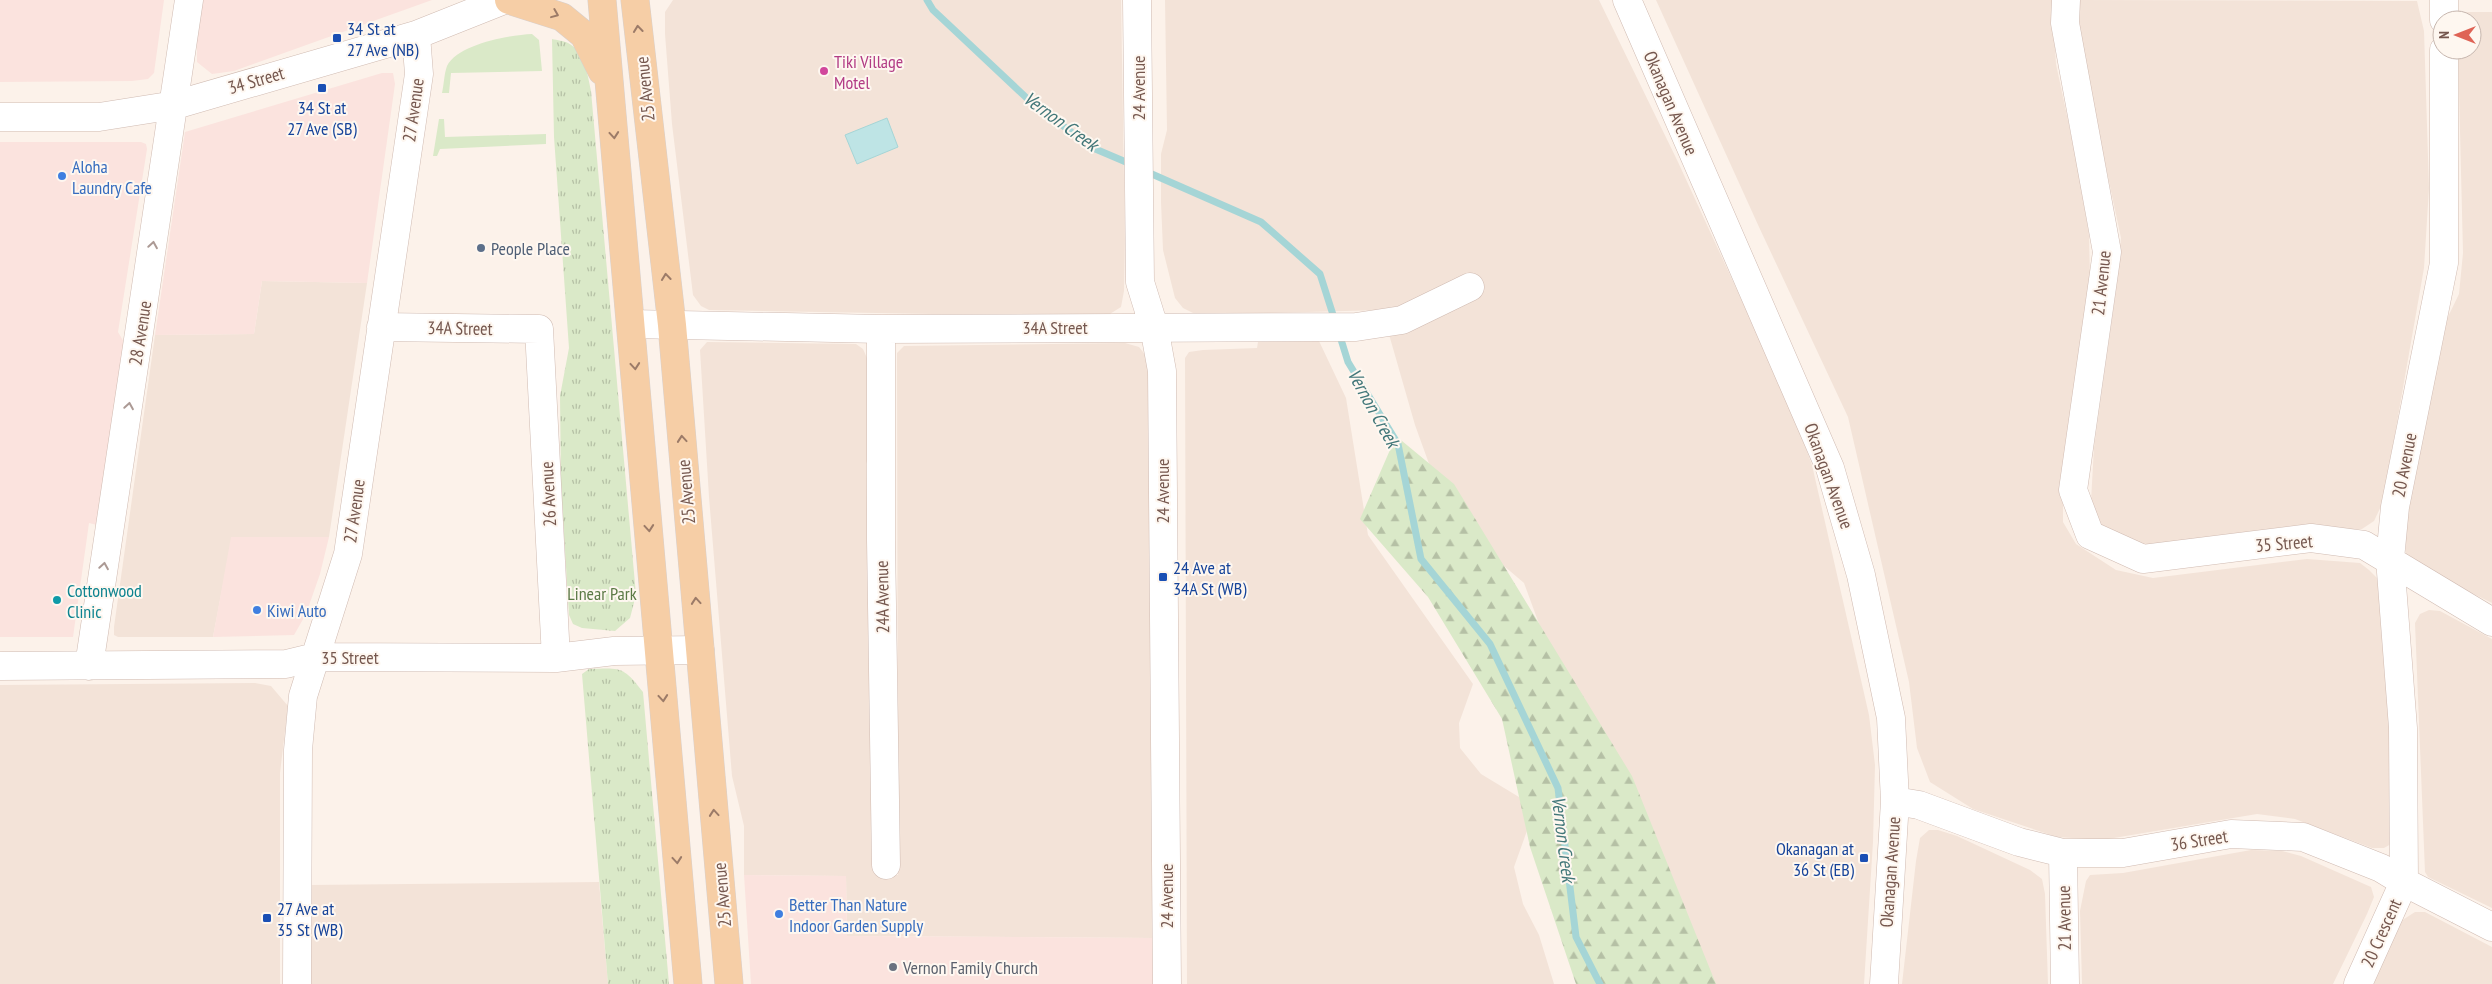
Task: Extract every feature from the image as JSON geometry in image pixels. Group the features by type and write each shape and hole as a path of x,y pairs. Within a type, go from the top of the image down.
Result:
{"main road":[{"path":"509,0 562,17 584,35 609,86"},
{"name":"25 Avenue","path":"602,0 688,984"},
{"name":"25 Avenue","path":"635,0 672,325 729,984"}],"street":[{"name":"28 Avenue","path":"89,666 175,105 189,0"},
{"name":"34 Street","path":"0,117 99,117 175,105 416,35 504,0"},
{"name":"24 Avenue","path":"1138,0 1140,282 1154,327 1162,371 1167,984"},
{"name":"Okanagan Avenue","path":"1627,0 1836,486 1861,575 1891,718 1895,801 1884,984"},
{"name":"21 Avenue","path":"2066,0 2065,23 2107,252 2073,490 2090,535"},
{"name":"27 Avenue","path":"297,984 298,750 304,696 348,554 419,74 416,35"},
{"name":"20 Avenue","path":"2404,882 2403,728 2390,560 2395,507 2444,263 2444,60"},
{"name":"34A Street","path":"631,324 881,329 1356,328 1402,320 1470,287"},
{"name":"34A Street","path":"381,327 539,329"},
{"name":"26 Avenue","path":"539,329 556,658"},
{"name":"24A Avenue","path":"881,329 881,540 886,865"},
{"name":"35 Street","path":"2090,535 2143,559 2311,538 2364,545 2492,622"},
{"name":"35 Street","path":"0,666 286,664 315,657 556,658 614,651 700,650"},
{"name":"36 Street","path":"1895,801 1919,805 2019,842 2063,852 2123,853 2231,834 2303,837 2381,868 2404,882 2492,927"},
{"name":"21 Avenue","path":"2063,852 2065,984"},
{"name":"20 Crescent","path":"2358,984 2404,882"}],"shaded area":[{"path":"0,0 164,0 154,73 148,79 132,81 0,82"},
{"path":"203,0 432,0 234,71 212,74 197,62 197,39"},
{"path":"673,0 1121,0 1125,240 1124,291 1121,307 1105,317 709,310 701,306 693,295 672,124 665,12"},
{"path":"1165,0 1599,0 1678,162 1789,403 1812,465 1869,715 1875,765 1873,842 1864,984 1655,984 1612,822 1524,583 1449,519 1415,425 1382,310 1197,315 1183,308 1175,298 1163,250 1161,202 1161,154 1167,130"},
{"path":"1656,0 2052,0 2056,64 2077,163 2089,235 2090,276 2063,462 2063,522 2076,544 2116,570 2153,578 2307,559 2360,563 2369,570 2380,581 2384,591 2394,832 2391,844 2384,848 2372,848 2295,819 2257,814 2102,840 2057,837 1973,809 1930,782 1917,748 1909,682 1848,417"},
{"path":"2078,0 2417,1 2424,31 2429,188 2424,268 2383,502 2374,521 2362,529 2289,530 2158,548 2123,538 2098,523 2091,501 2094,447 2117,283 2121,238 2081,50"},
{"path":"2482,12 2492,12 2492,603 2421,568 2406,556 2405,527 2439,344 2444,325 2459,294 2463,253 2458,60 2482,60"},
{"path":"382,73 393,73 395,84 367,283 262,281 254,334 155,335 185,132"},
{"path":"0,142 141,142 146,144 147,149 118,332 125,344 97,525 89,523 73,637 0,637"},
{"path":"262,281 367,283 329,537 232,537 213,637 118,637 114,635 114,627 155,335 254,334"},
{"path":"1319,341 1346,398 1368,535 1473,684 1459,723 1460,748 1481,774 1529,803 1533,814 1514,867 1523,904 1539,935 1554,984 1187,984 1185,358 1189,352 1203,350 1257,348 1258,342"},
{"path":"707,342 856,344 863,349 867,358 869,455 866,464 875,875 898,875 897,353 904,346 1125,343 1139,347 1147,357 1150,384 1154,938 847,936 846,876 744,875 744,826 732,776 709,497 700,350"},
{"path":"231,537 329,537 320,574 306,614 294,635 213,637"},
{"path":"2429,610 2440,611 2492,639 2492,908 2428,877 2425,872 2415,623 2420,614"},
{"path":"255,683 271,686 288,706 280,773 280,984 0,984 0,685"},
{"path":"1929,830 1938,830 1957,836 2030,870 2042,879 2045,894 2048,984 1902,984 1920,838"},
{"path":"2251,850 2282,851 2301,856 2371,887 2374,897 2333,984 2082,984 2080,911 2086,881 2090,875 2123,873"},
{"path":"744,875 846,876 847,936 1154,938 1154,984 751,984"},
{"path":"599,882 608,984 309,984 309,885"},
{"path":"2415,912 2425,912 2492,947 2492,984 2371,984 2401,921"}],"green space":[{"path":"532,34 539,40 542,71 451,73 449,93 442,93 447,66 453,58 462,52 485,42 511,36"},
{"name":"Linear Park","path":"552,39 568,43 578,52 584,64 591,91 636,595 630,618 615,631 582,628 573,624 569,615 561,486 560,396 569,348 554,137"},
{"path":"439,119 444,119 445,137 546,134 546,144 440,149 437,156 433,156"},
{"path":"1396,436 1454,484 1632,776 1716,984 1576,984 1530,847 1502,719 1428,597 1360,519"},
{"path":"589,669 620,670 631,677 643,692 669,984 608,984 582,674"}],"water":[{"path":"887,118 898,147 857,164 845,135"}],"waterway":[{"name":"Vernon Creek","path":"927,0 933,10 1032,103 1093,148 1133,165"},
{"name":"Vernon Creek","path":"1145,171 1261,222 1320,274 1335,321"},
{"name":"Vernon Creek","path":"1339,333 1348,362 1398,444 1421,559 1490,644 1558,788 1576,937 1600,984"}],"place":[{"name":"34 St at 27 Ave (NB)","path":"337,38"},
{"name":"Tiki Village Motel","path":"824,71"},
{"name":"34 St at 27 Ave (SB)","path":"322,88"},
{"name":"Aloha Laundry Cafe","path":"62,176"},
{"name":"People Place","path":"481,248"},
{"name":"24 Ave at 34A St (WB)","path":"1163,577"},
{"name":"Cottonwood Clinic","path":"57,600"},
{"name":"Kiwi Auto","path":"257,610"},
{"name":"Okanagan at 36 St (EB)","path":"1864,858"},
{"name":"Better Than Nature Indoor Garden Supply","path":"779,914"},
{"name":"27 Ave at 35 St (WB)","path":"267,918"},
{"name":"Vernon Family Church","path":"893,967"}]}
